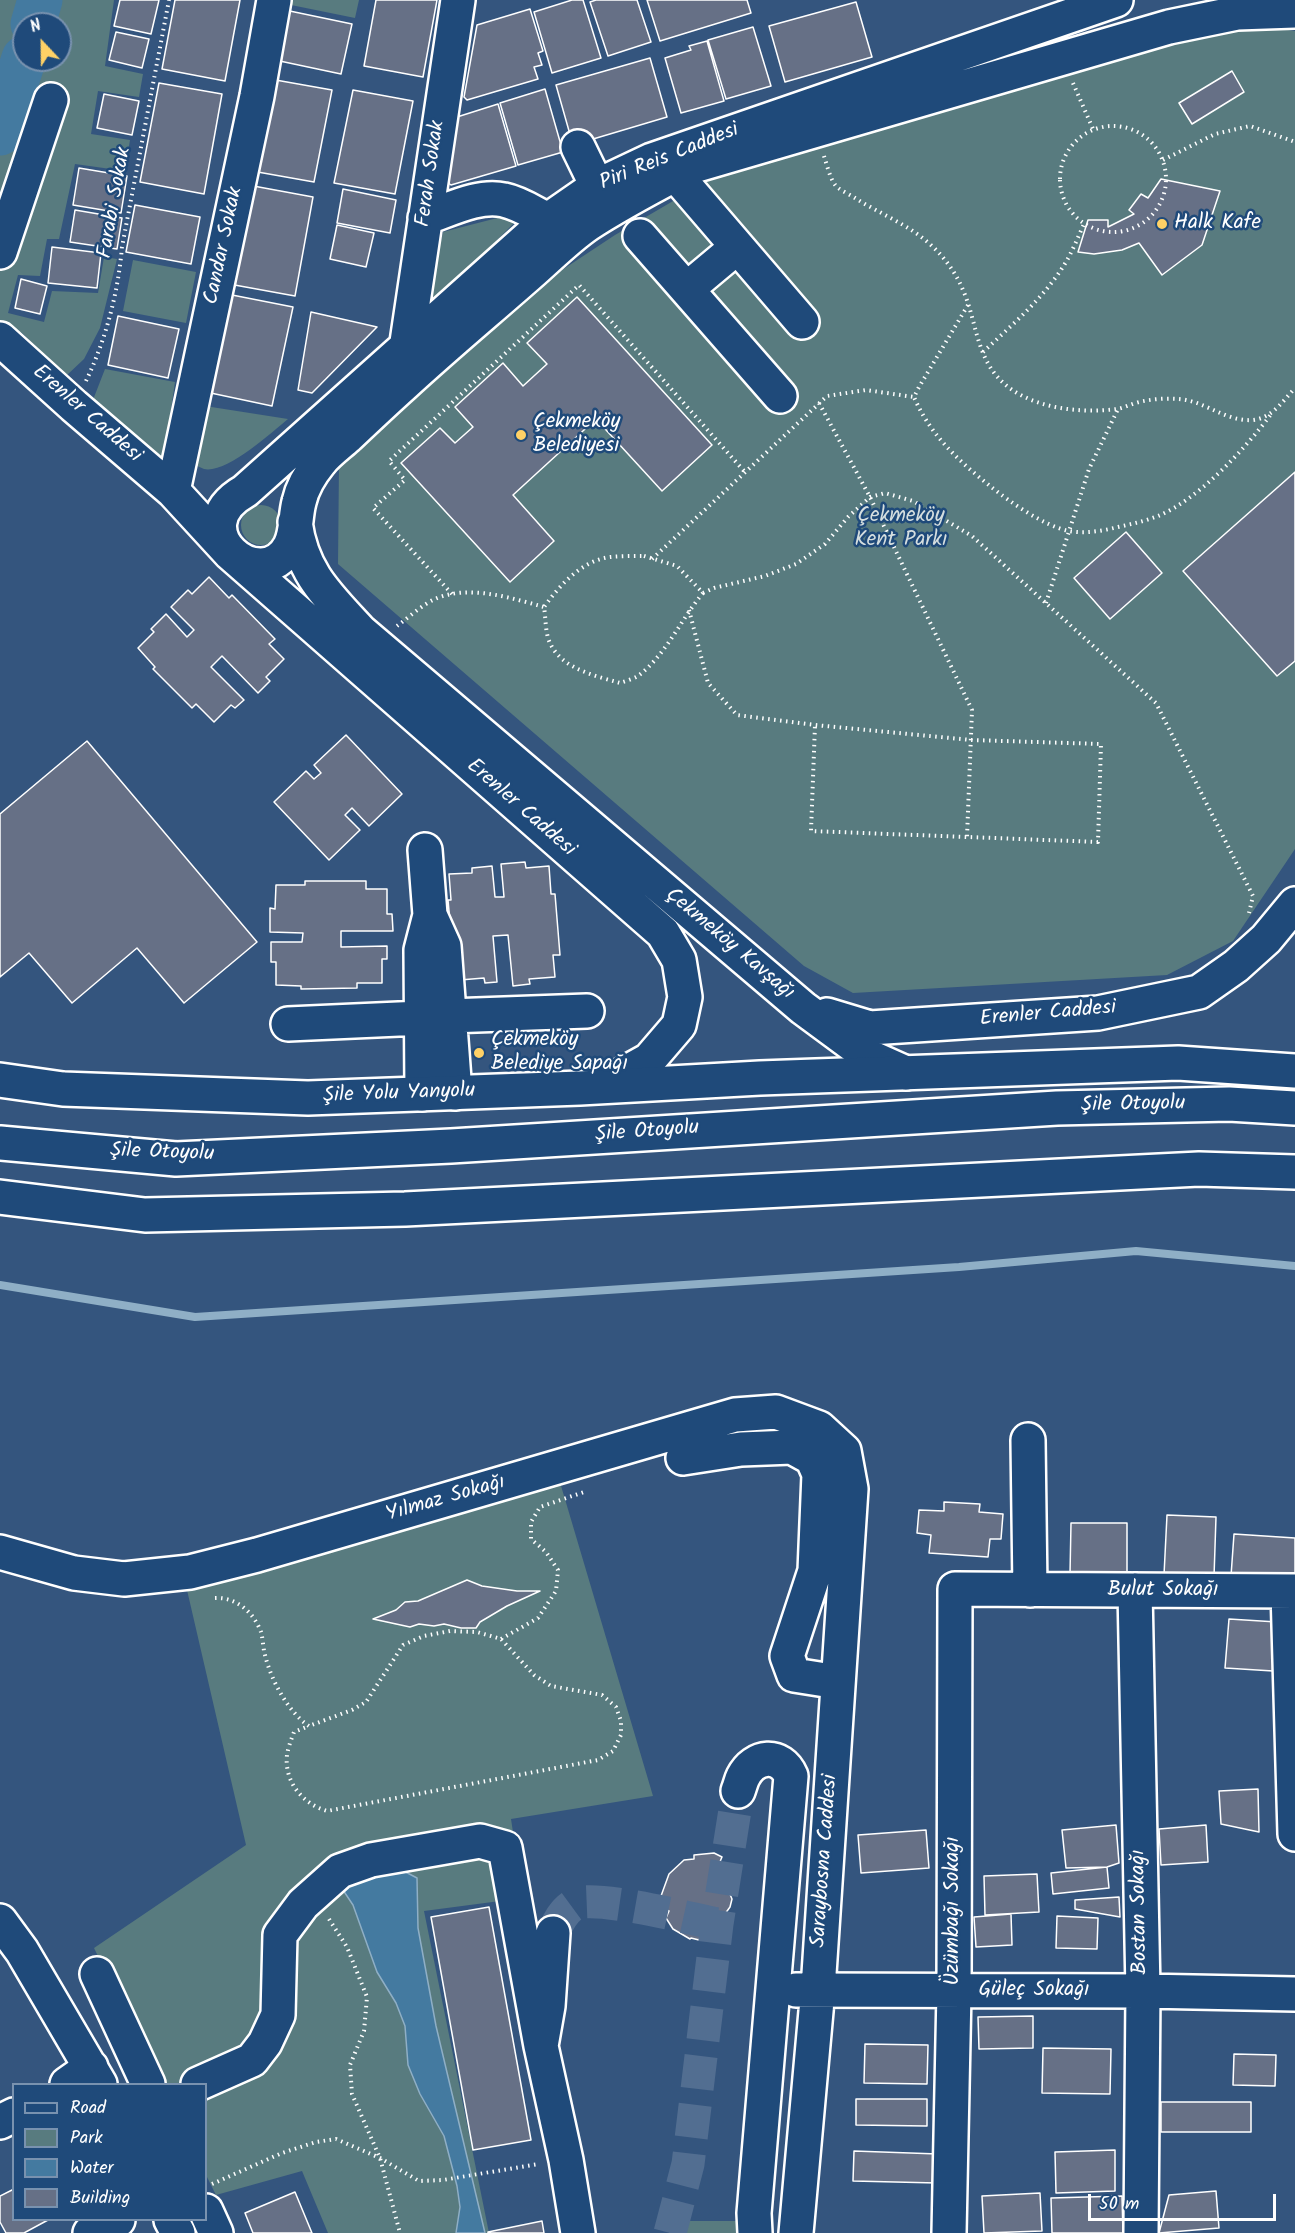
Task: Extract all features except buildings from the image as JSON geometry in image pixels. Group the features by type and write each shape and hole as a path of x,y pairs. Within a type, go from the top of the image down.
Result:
{"main road":[{"name":"Candar Sokak","path":"173,490 257,96 274,0"},
{"name":"Piri Reis Caddesi","path":"245,491 548,220 597,186 652,160 1116,0"},
{"path":"1289,0 1295,6"},
{"name":"Ferah Sokak","path":"406,349 425,218 463,2"},
{"path":"245,491 225,506 220,518 219,530 223,543 230,553 241,561 265,564 277,559 287,551 293,540 299,501 304,486 321,461 433,357 586,225 642,190 687,168 1169,27 1236,12 1295,11"},
{"path":"0,252 51,100"},
{"path":"578,147 597,186"},
{"path":"675,174 736,248 802,322"},
{"path":"425,218 491,198 505,200 548,220"},
{"path":"640,236 780,396"},
{"path":"687,289 736,248"},
{"name":"Erenler Caddesi","path":"0,339 74,406 173,490 230,553 663,933 679,960 685,997 679,1025 649,1060 602,1086"},
{"path":"173,490 269,490 289,504 296,528"},
{"name":"Çekmeköy Kavşağı","path":"296,528 305,564 320,588 360,631 802,1008 868,1056 906,1073 1178,1063 1295,1071"},
{"path":"425,850 430,915 421,950 455,1093"},
{"name":"Erenler Caddesi","path":"802,1008 870,1028 1109,1011 1199,992 1236,966 1266,939 1295,904"},
{"path":"422,1094 435,1006"},
{"path":"288,1024 435,1006 587,1011"},
{"name":"Şile Yolu Yanyolu","path":"0,1080 63,1089 308,1098 906,1073"},
{"name":"Şile Otoyolu","path":"0,1143 176,1159 463,1145 1056,1108 1229,1104 1295,1108"},
{"path":"0,1197 145,1215 405,1209 1199,1169 1295,1172"},
{"path":"1223,1170 1295,1185"},
{"name":"Yılmaz Sokağı","path":"0,1552 75,1573 124,1578 190,1572 735,1415 776,1412 819,1428 844,1451 851,1489"},
{"path":"1028,1440 1030,1590"},
{"path":"683,1458 741,1449 792,1447 812,1458 819,1474 814,1571 787,1656 794,1676 838,1682"},
{"name":"Saraybosna Caddesi","path":"796,2233 818,1989 851,1489"},
{"name":"Bulut Sokağı","path":"955,1589 1292,1591"},
{"name":"Üzümbağı Sokağı","path":"949,2233 954,1991 955,1589"},
{"name":"Bostan Sokağı","path":"1135,1590 1143,1991 1141,2233"},
{"path":"1292,1591 1295,1834"},
{"path":"738,1791 743,1776 755,1763 766,1759 777,1760 786,1765 791,1776 754,2213 755,2233"},
{"path":"202,2083 252,2060 265,2043 278,2015 280,1935 303,1904 340,1871 371,1860 480,1841 505,1848 541,2046 566,2160 578,2233"},
{"path":"0,1921 11,1957 86,2079"},
{"path":"541,2046 548,2006 553,1933"},
{"path":"97,1974 147,2083"},
{"name":"Güleç Sokağı","path":"773,1990 1143,1991 1295,1994"},
{"path":"207,2213 216,2233"},
{"path":"90,2233 116,2221"}],"path":[{"name":"Farabi Sokak","path":"74,406 103,337 119,276 122,247 169,0"},
{"path":"1062,58 1093,129"},
{"path":"1121,126 1135,130 1156,148 1163,160 1166,188 1162,201 1144,223 1132,230 1104,232 1084,224 1069,211 1062,198 1059,171 1064,157 1071,145 1093,129 1121,126"},
{"path":"1163,160 1215,134 1250,126 1295,142"},
{"path":"816,130 835,185 917,234 931,245 954,272 969,305 983,352 995,374 1012,390 1032,400 1055,407 1119,409 1158,399 1180,399 1197,402 1234,419 1254,420 1272,413"},
{"path":"983,352 1030,308 1053,280 1066,262 1084,224"},
{"path":"452,594 373,508 405,480 389,460 579,285 744,471"},
{"path":"914,397 969,305"},
{"path":"914,397 921,413 937,435 961,462 1000,494 1049,525 1067,531 1086,533 1142,522 1178,506 1249,444 1272,413 1295,388"},
{"path":"652,559 827,396 866,390 914,397"},
{"path":"819,403 870,497 972,710 967,837"},
{"path":"1046,603 1067,531 1089,469 1119,409"},
{"path":"703,593 677,566 644,556 608,557 583,568 568,578 544,608 550,644 561,659 579,669 620,683 637,676 661,652 688,610 703,593 714,588 765,576 796,564 825,544 848,517 870,497 885,493 913,501 972,536 1156,703 1254,896 1247,921"},
{"path":"390,631 434,600 452,594 499,594 544,608"},
{"path":"688,610 708,683 737,715 971,740 1101,744 1098,842 811,831 816,725"},
{"path":"501,1639 538,1618 556,1591 558,1570 546,1552 531,1539 531,1522 540,1507 595,1488"},
{"path":"211,1598 219,1597 234,1602 252,1613 261,1633 265,1655 273,1678 300,1720 309,1726"},
{"path":"450,1631 477,1632 501,1639 534,1675 551,1686 602,1695 616,1707 621,1721 621,1735 614,1751 598,1760 327,1811 305,1801 295,1788 287,1769 287,1754 294,1732 309,1726 352,1710 366,1702 403,1645 424,1636 450,1631"},
{"path":"312,1896 347,1947 367,1997 364,2031 350,2065 352,2094 380,2158 400,2233"},
{"path":"207,2187 282,2153 316,2142 336,2139 380,2158 419,2181 443,2180 566,2160"}],"green space":[{"path":"0,0 114,0 105,66 143,74 139,97 98,91 91,134 130,140 125,171 75,164 59,239 47,239 40,276 18,275 8,313 44,322 52,291 98,293 104,257 117,259 100,328 84,359 66,376 22,333 0,322"},
{"path":"292,0 359,0 355,18 291,5"},
{"name":"Çekmeköy Kent Parkı","path":"1229,21 1295,31 1295,849 1233,941 1167,975 853,993 804,966 338,564 339,464 559,272 615,235 721,173"},
{"path":"501,217 515,222 430,308 425,305 443,232"},
{"path":"133,260 196,272 186,323 123,311"},
{"path":"105,369 175,382 165,451 161,458 150,457 91,405"},
{"path":"205,406 288,419 236,459 213,469 204,469 195,465"},
{"path":"261,505 269,506 275,511 280,517 280,533 275,539 269,544 261,545 253,544 247,539 242,533 241,525 242,517 247,511 253,506"},
{"path":"559,1479 653,1796 511,1819 523,1898 424,1911 489,2233 328,2233 302,2171 216,2195 207,2177 207,2083 161,2083 94,1948 246,1845 187,1590"},
{"path":"669,2221 737,2221 737,2233 669,2233"}],"water":[{"path":"396,1867 417,1878 418,1928 436,2026 485,2233 456,2233 460,2207 444,2136 420,2094 408,2065 405,2026 396,2003 377,1972 353,1905 341,1887"}],"waterway":[{"path":"36,12 40,0"},
{"path":"0,133 20,72"},
{"path":"0,1285 195,1317 959,1267 1136,1251 1295,1266"}],"tunnel":[{"path":"670,2233 688,2164 717,1924 738,1791"},
{"path":"553,1933 567,1910 575,1904 586,1902 622,1905 717,1924"}],"place":[{"name":"Halk Kafe","path":"1162,224"},
{"name":"Çekmeköy Belediyesi","path":"521,435"},
{"name":"Çekmeköy Belediye Sapağı","path":"479,1053"}]}
